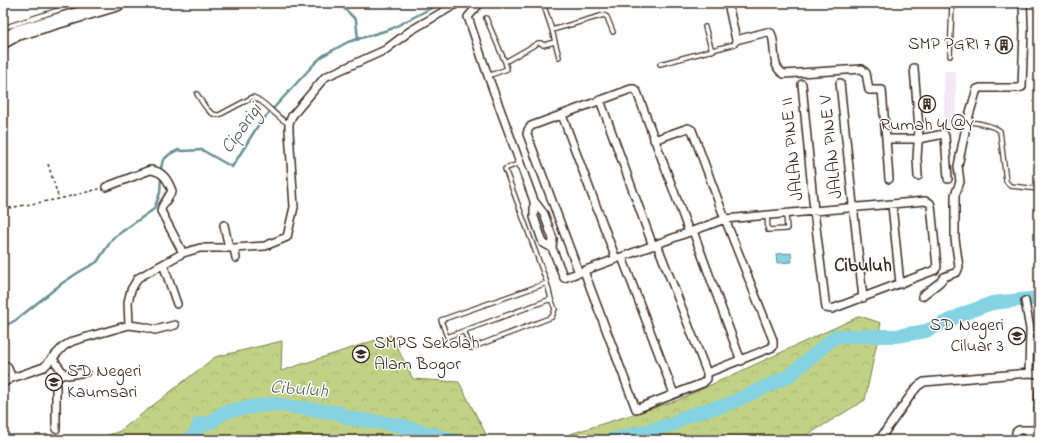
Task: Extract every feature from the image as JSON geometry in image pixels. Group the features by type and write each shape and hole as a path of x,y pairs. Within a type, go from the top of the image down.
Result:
{"highway":[{"path":"3,41 17,33 118,3"}],"street":[{"path":"130,325 128,302 131,290 138,278 183,253 200,248 265,246 287,237 294,207 289,123 292,116 325,77 385,50 410,31 458,3"},
{"path":"480,3 468,17 534,201 544,214 553,239 552,248 564,278 725,219 926,201 930,202 937,267 935,270 863,298"},
{"path":"728,3 736,40 767,32 771,33 777,68 784,74 860,69 865,70 869,90 882,90 890,179"},
{"path":"922,296 944,277 957,272 959,267 954,227 954,195 960,182 958,166 977,89 1022,87 1024,31 1023,3"},
{"path":"914,68 919,139 917,158 918,176"},
{"name":"JALAN PINE V","path":"840,83 863,298"},
{"name":"JALAN PINE II","path":"802,84 814,211 826,308 832,309 863,298"},
{"path":"600,100 655,245 707,373 707,379 703,383 636,409 527,134 531,126 562,115 600,100 631,89 634,89 637,92 654,140 742,360"},
{"path":"562,115 674,394"},
{"path":"654,140 688,128 692,130 725,219 773,340 773,347 770,349 707,373"},
{"path":"886,139 919,139 944,134 948,180"},
{"path":"106,187 150,170 156,171 167,178 172,191 162,207 162,210 183,253"},
{"path":"534,201 534,217 543,244 552,248"},
{"path":"892,205 900,284"},
{"path":"224,226 236,258"},
{"path":"163,264 177,304"},
{"path":"1025,301 1030,330 1029,373"},
{"path":"3,383 12,378 44,367 64,346 73,341 130,325 155,330 175,325"},
{"path":"53,359 64,374"},
{"path":"7,366 12,378"},
{"path":"56,429 56,381 64,374 68,375 86,372"},
{"path":"879,440 913,392 924,382 1029,373 1039,374"},
{"path":"1016,440 1016,432 1019,430 1038,430 1039,391"}],"lane":[{"path":"3,28 80,3"},
{"path":"543,3 559,57"},
{"path":"950,56 952,3"},
{"path":"552,30 604,14 607,17 613,32"},
{"path":"486,18 507,69 488,76"},
{"path":"705,27 712,51"},
{"path":"660,64 735,44 737,42 736,40"},
{"path":"505,62 538,43 541,42 543,45 555,42"},
{"path":"197,94 211,113 215,115 219,115 253,97 289,123"},
{"path":"968,122 975,122 984,126 996,128 1000,131 1006,181 1010,186 1039,190"},
{"path":"464,331 471,348 552,317 555,309 547,283 505,169 520,163"},
{"path":"767,215 768,230 787,229 786,214"},
{"path":"547,283 441,320 448,337 551,299"}],"path":[{"path":"48,164 59,199"},
{"path":"3,209 59,199 106,187"}],"shaded area":[{"path":"944,71 956,71 956,117 964,116 965,127 944,128"}],"green space":[{"path":"860,316 881,323 865,400 799,440 557,440 564,436 678,400"},
{"path":"391,335 413,379 459,382 489,440 94,440 120,431 215,357 282,341 281,371"}],"water":[{"path":"791,253 792,262 777,263 776,254"}],"waterway":[{"path":"339,3 356,20 358,40"},
{"name":"Ciparigi","path":"161,172 163,160 178,150 202,150 232,167 259,124 324,55 348,42 391,29 441,3"},
{"name":"Ciparigi","path":"3,327 16,320 61,284 97,262 113,238 154,209 160,193 161,177"},
{"path":"611,440 674,424 684,417 708,409 724,406 789,376 836,336 896,336 926,331 965,313 992,303 1039,298"},
{"name":"Cibuluh","path":"185,440 195,434 199,424 205,424 213,421 223,413 272,404 340,413 347,418 399,425 452,440"}],"place":[{"name":"SMP PGRI 7","path":"1004,45"},
{"name":"Rumah 4L@Y","path":"927,104"},
{"name":"SD Negeri Ciluar 3","path":"1017,336"},
{"name":"SMPS Sekolah Alam Bogor","path":"361,354"},
{"name":"SD Negeri Kaumsari","path":"54,382"}],"district":[{"name":"Cibuluh","path":"863,266"}]}
